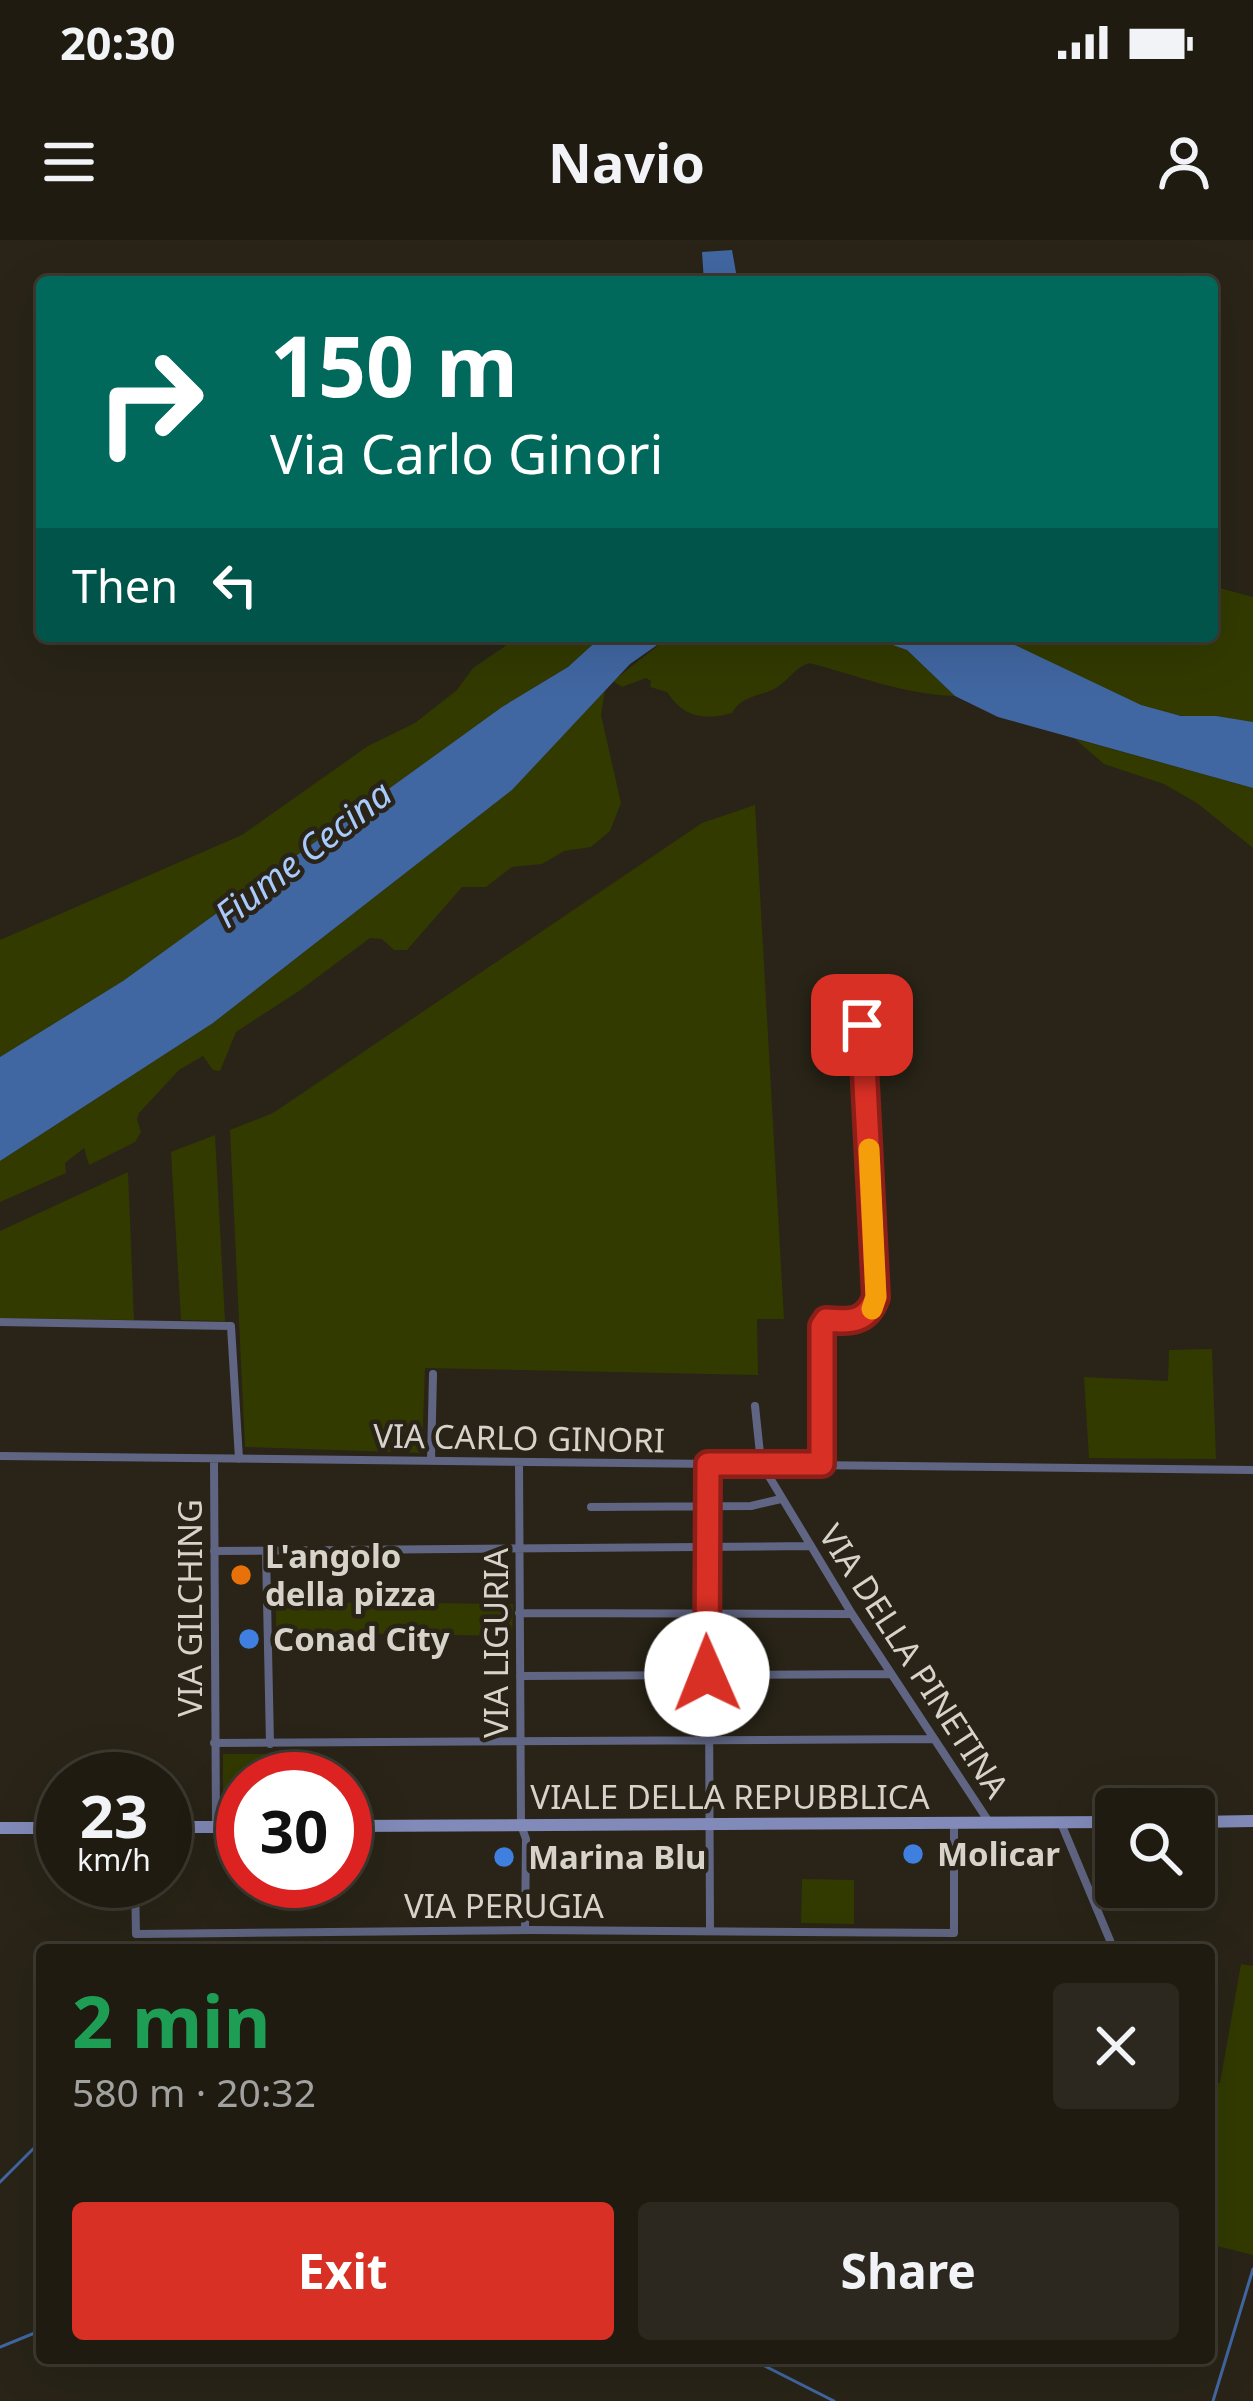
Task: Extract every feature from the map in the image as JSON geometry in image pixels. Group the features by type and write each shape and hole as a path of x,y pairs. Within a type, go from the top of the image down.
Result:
{"street":[{"path":"822,1464 822,1326 826,1320 853,1322 871,1311 876,1297 862,1025"},
{"path":"0,1322 231,1326 238,1459"},
{"path":"431,1460 433,1374"},
{"path":"755,1406 760,1463"},
{"name":"VIA CARLO GINORI","path":"0,1456 1253,1470"},
{"name":"VIA GILCHING","path":"214,1460 216,1828"},
{"name":"VIA LIGURIA","path":"519,1462 520,1825 526,1839 525,1930"},
{"name":"VIA DELLA PINETINA","path":"760,1463 852,1614 990,1823"},
{"path":"708,1464 710,1931"},
{"path":"591,1507 751,1506 781,1498"},
{"path":"214,1551 811,1546"},
{"path":"266,1552 270,1744"},
{"path":"520,1613 852,1614"},
{"path":"520,1676 891,1674"},
{"path":"214,1743 934,1739"},
{"path":"1215,1822 1253,1821"},
{"name":"VIALE DELLA REPUBBLICA","path":"372,1826 1095,1822"},
{"path":"1061,1823 1111,1944"},
{"name":"VIA PERUGIA","path":"136,1908 136,1934 954,1933 954,1824"},
{"path":"0,1828 36,1828"},
{"path":"192,1828 216,1828"}],"green space":[{"path":"1218,588 1253,597 1253,722 1158,710 1006,642 1218,642"},
{"path":"511,642 595,642 568,667 502,707 123,981 0,1057 0,940 242,835 368,746 415,723 457,690 473,668"},
{"path":"662,642 884,642 907,650 955,696 899,688 809,663 732,713 712,717 687,712 667,692 650,687 646,678 622,687 613,681"},
{"path":"605,690 601,715 621,803 610,831 591,847 564,851 542,864 512,867 486,887 462,887 407,950 394,950 382,939 370,938 236,1032 220,1071 213,1070 203,1056 179,1070 139,1113 141,1132 135,1142 89,1165 84,1148 65,1163 66,1173 0,1202 0,1161 213,1023 512,790"},
{"path":"1075,739 1253,788 1253,848 1197,803 1164,784 1104,764"},
{"path":"755,805 784,1319 757,1319 758,1375 425,1368 422,1453 245,1447 230,1130 273,1113 702,823"},
{"path":"215,1135 225,1321 181,1320 171,1152"},
{"path":"128,1172 134,1320 0,1318 0,1231"},
{"path":"1212,1349 1216,1459 1089,1458 1084,1377 1168,1381 1169,1350"},
{"path":"363,1593 426,1594 427,1603 513,1604 512,1636 276,1632 276,1601 362,1603"},
{"path":"802,1879 854,1880 854,1924 801,1923"},
{"path":"1241,1964 1253,1966 1253,2255 1215,2246 1215,2083 1220,2083"}],"water":[{"path":"732,250 737,276 704,276 702,252"},
{"name":"Fiume Cecina","path":"595,642 661,642 630,664 512,790 213,1023 0,1161 0,1057 123,981 502,707 568,667"},
{"path":"884,642 1009,642 1141,705 1181,716 1253,722 1253,788 998,717 955,696 907,650"}],"waterway":[{"path":"0,2182 36,2146"},
{"path":"1213,2401 1253,2269"},
{"path":"0,2347 36,2332"},
{"path":"761,2364 834,2401"}],"slow traffic":[{"path":"869,1149 876,1297 872,1309"}],"place":[{"name":"L'angolo della pizza","path":"241,1575"},
{"name":"Conad City","path":"249,1639"},
{"name":"Molicar","path":"913,1854"},
{"name":"Marina Blu","path":"504,1857"}],"route":[{"path":"707,1674 708,1464 822,1464 822,1326 826,1320 853,1322 871,1311 876,1297 862,1025"}]}
